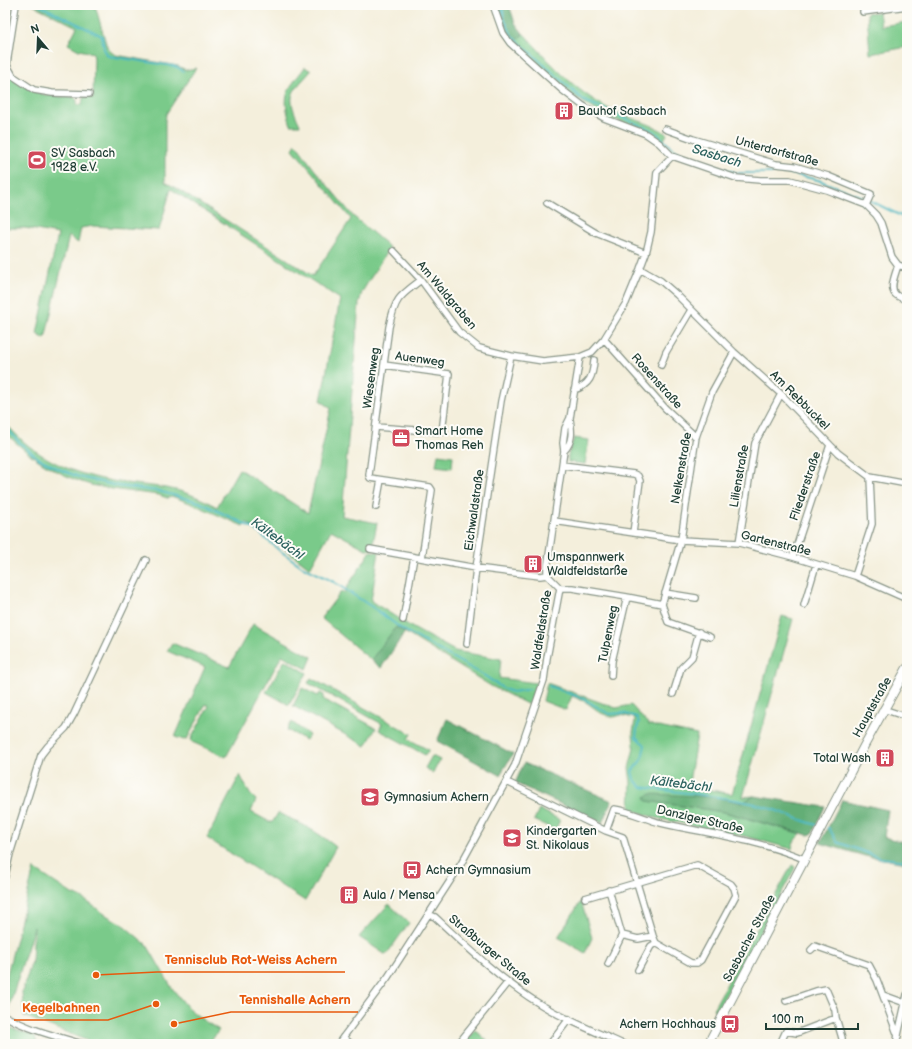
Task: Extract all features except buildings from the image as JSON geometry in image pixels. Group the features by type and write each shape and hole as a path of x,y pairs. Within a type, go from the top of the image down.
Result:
{"street":[{"path":"16,5 7,65 13,76 34,90 52,93 89,94"},
{"path":"493,5 503,33 510,43 561,89 582,105 604,118 646,134 659,143 672,156 736,178 790,180 827,190 866,204 876,215 880,223 892,257 898,266 907,268"},
{"path":"864,12 907,6"},
{"name":"Unterdorfstraße","path":"665,129 776,164 794,166 828,176 871,194 866,204"},
{"path":"580,357 592,352 604,339 626,303 646,253 651,232 657,172 672,156"},
{"path":"547,204 596,233 646,253"},
{"name":"Am Waldgraben","path":"394,251 421,280 461,333 479,348 511,356 544,360 580,357"},
{"path":"898,266 893,289 895,294 907,300"},
{"name":"Am Rebbuckel","path":"640,270 661,281 677,295 734,352 781,394 838,453 870,477"},
{"name":"Wiesenweg","path":"381,480 370,478 369,475 393,309 401,294 421,280"},
{"path":"661,365 666,352 691,310"},
{"name":"Rosenstraße","path":"604,339 665,408 696,437"},
{"name":"Nelkenstraße","path":"662,604 681,540 696,437 712,392 734,352"},
{"name":"Eichwaldstraße","path":"467,644 476,568 501,401 511,356"},
{"name":"Waldfeldstraße","path":"338,1044 388,977 461,864 515,765 544,680 560,588 547,575 564,451 563,443 565,428 570,418 580,357"},
{"path":"574,390 584,387 590,381 594,360"},
{"name":"Auenweg","path":"376,427 442,432 449,374 384,365"},
{"name":"Lilienstraße","path":"739,544 755,443 781,394"},
{"name":"Fliederstraße","path":"792,557 830,445"},
{"path":"562,464 634,474 638,476 640,481 633,533"},
{"path":"855,576 872,524 870,477 907,484"},
{"path":"376,507 381,480 430,487 432,490 422,558"},
{"name":"Gartenstraße","path":"554,521 681,540 739,544 792,557 855,576 907,599"},
{"path":"370,549 476,568 540,576 547,575"},
{"path":"404,620 414,557"},
{"path":"5,876 10,854 41,755 66,728 74,714 146,560"},
{"name":"Gartenstraße","path":"804,605 816,565"},
{"path":"560,588 572,588 662,604 668,622 710,636"},
{"path":"665,593 696,598"},
{"name":"Tulpenweg","path":"611,676 612,660 627,597"},
{"path":"673,694 681,668 692,657 698,632"},
{"name":"Hauptstraße","path":"812,843 883,709 907,668"},
{"path":"883,709 907,717"},
{"path":"507,782 606,831 623,837 637,883 653,936 656,943 691,963 697,963 701,960 736,895 731,884 697,864 637,883 585,898"},
{"name":"Danziger Straße","path":"606,831 614,808 660,822 748,841 804,859"},
{"name":"Sasbacher Straße","path":"708,1044 812,843"},
{"path":"608,964 622,935 609,890"},
{"name":"Straßburger Straße","path":"428,914 435,917 508,982 536,1002 623,1044"},
{"path":"622,935 638,939 653,936"},
{"path":"638,970 651,946 656,943"},
{"path":"811,950 815,946 869,965 877,980 898,1036"},
{"path":"458,1044 508,982"},
{"path":"786,1001 826,989 835,1010 842,1038 842,1044"},
{"path":"883,995 905,1003"},
{"path":"896,1044 907,995"},
{"path":"5,1016 28,1028 82,1044"},
{"path":"780,1044 786,1031 797,1033 836,1018"},
{"path":"550,1044 569,1019"},
{"path":"343,1037 351,1044"}],"green space":[{"path":"7,5 12,5 5,54 5,14"},
{"path":"33,5 95,5 107,47 111,52 116,55 178,66 186,70 196,68 166,114 165,182 313,276 351,219 293,149 296,144 314,169 353,216 389,248 362,292 359,303 342,516 377,523 372,549 366,549 331,530 310,568 270,537 246,522 243,526 174,497 167,498 159,495 91,485 79,481 56,471 34,457 5,432 5,423 21,440 34,450 69,469 106,480 180,491 217,507 239,469 308,513 331,408 321,401 340,299 171,189 159,230 93,226 81,228 78,243 69,236 45,339 37,334 58,234 25,228 5,228 5,67 12,78 35,92 60,97 74,97 77,100 77,105 82,105 84,97 93,98 94,59 93,53 79,50 68,44 77,27"},
{"path":"497,5 509,5 515,23 522,32 522,36 518,39 510,40 506,34"},
{"path":"879,12 881,26 907,22 907,47 870,54 867,13"},
{"path":"522,32 563,75 585,94 611,110 647,124 667,134 663,142 651,134 604,115 565,90 510,40 514,40 522,36"},
{"path":"305,67 311,71 298,85 292,95 293,107 300,125 291,125 286,106 286,99 290,88"},
{"path":"574,438 589,440 585,464 568,462 568,455"},
{"path":"438,454 453,456 452,468 436,466"},
{"path":"371,551 379,552 371,601 413,628 455,651 501,659 499,678 536,683 529,705 491,686 396,627 371,660 321,618 341,592 344,593"},
{"path":"782,616 793,619 743,797 754,796 742,803 717,798 694,796 645,797 647,801 724,812 801,834 797,837 792,849 744,836 656,818 630,809 631,783 629,768 634,748 634,718 621,715 614,717 609,716 601,713 586,702 572,696 566,710 543,701 547,683 616,708 631,705 649,725 697,735 688,788 732,794"},
{"path":"253,624 312,657 307,669 282,655 226,757 192,742 191,739 209,706 206,704 187,739 184,740 175,737 205,667 167,651 172,643 229,667"},
{"path":"396,627 405,632 381,668 371,660"},
{"path":"285,660 307,673 289,705 266,692"},
{"path":"311,678 411,734 408,739 429,750 425,755 379,730 382,724 308,683"},
{"path":"302,688 318,696 320,693 324,695 323,699 376,728 366,746 293,706"},
{"path":"447,719 513,754 500,775 437,741"},
{"path":"292,722 309,735 306,740 287,730"},
{"path":"432,756 440,760 433,773 425,768"},
{"path":"524,763 612,801 602,823 515,783"},
{"path":"240,775 250,794 256,800 251,812 272,823 278,813 308,828 336,847 305,901 207,838"},
{"path":"651,794 717,797 742,803 754,796 825,807 812,834 808,835 724,812 647,801 645,797"},
{"path":"842,800 888,810 884,837 907,843 907,863 865,856 820,843"},
{"path":"539,809 560,820 555,830 534,820"},
{"path":"792,865 795,867 794,870 717,1011 713,1009"},
{"path":"34,869 122,924 147,945 172,988 188,1008 219,1030 209,1044 96,1044 24,1016 22,992 32,961 34,927 7,1013 5,1011 5,982"},
{"path":"581,901 592,938 585,953 558,937"},
{"path":"389,904 409,923 386,955 359,937"},
{"path":"8,1027 35,1036 37,1044 10,1044"},
{"path":"475,1030 491,1044 464,1044"}],"waterway":[{"path":"39,5 102,36 104,49 108,56 174,66 183,71"},
{"name":"Sasbach","path":"502,5 504,18 512,36 583,100 655,132 672,148 685,156 737,173 789,173 818,180 865,198 907,219"},
{"name":"Kältebächl","path":"5,426 19,442 38,458 59,469 79,477 118,486 158,491 199,502 255,529 279,550 303,567 334,582 402,629 485,676 504,689 513,692 530,689"},
{"name":"Kältebächl","path":"549,686 584,699 609,714 622,713 637,717 639,722 636,737 645,745 642,758 632,771 634,779 641,787 715,796 744,802 766,807 817,825"},
{"name":"Kältebächl","path":"827,828 829,828 837,842 881,858 907,861"}],"place":[{"name":"Bauhof Sasbach","path":"564,111"},
{"name":"SV Sasbach 1928 e.V.","path":"37,160"},
{"name":"Smart Home Thomas Reh","path":"401,438"},
{"name":"Umspannwerk Waldfeldstarße","path":"533,564"},
{"name":"Total Wash","path":"885,758"},
{"name":"Gymnasium Achern","path":"370,797"},
{"name":"Kindergarten St. Nikolaus","path":"512,838"},
{"name":"Achern Gymnasium","path":"412,870"},
{"name":"Aula / Mensa","path":"349,895"},
{"name":"Tennisclub Rot-Weiss Achern","path":"96,975"},
{"name":"Kegelbahnen","path":"156,1004"},
{"name":"Tennishalle Achern","path":"174,1024"},
{"name":"Achern Hochhaus","path":"730,1024"}]}
